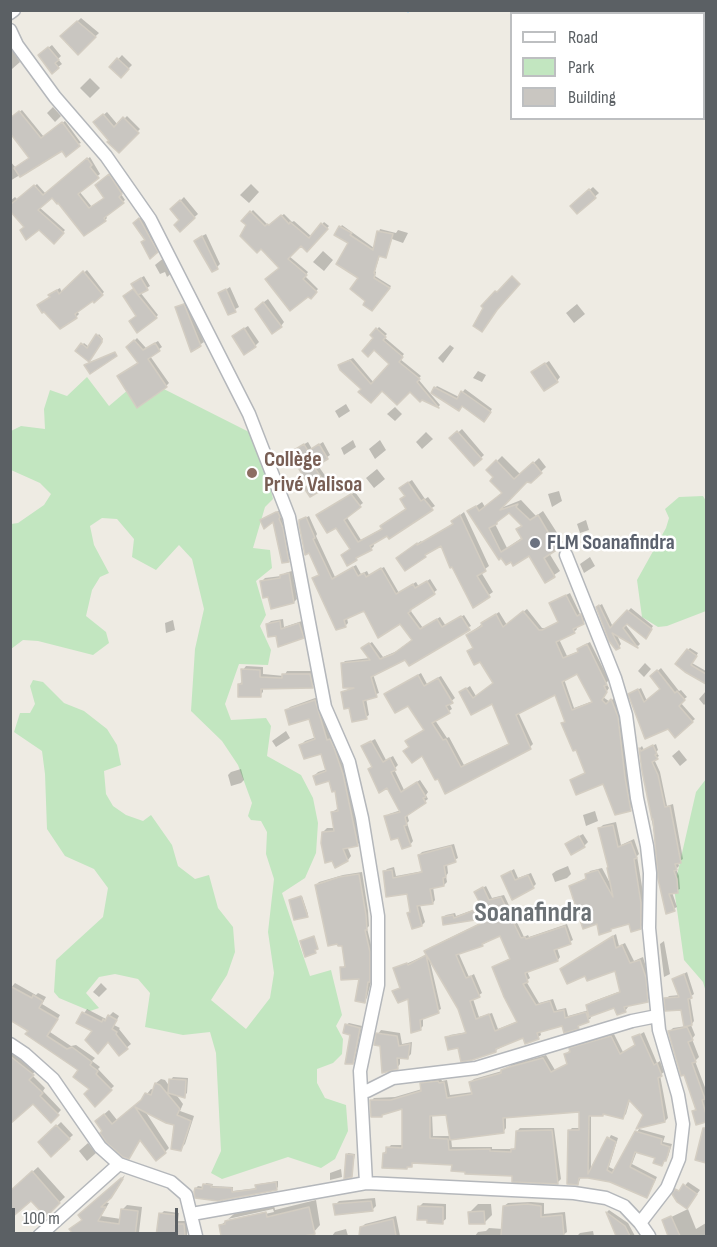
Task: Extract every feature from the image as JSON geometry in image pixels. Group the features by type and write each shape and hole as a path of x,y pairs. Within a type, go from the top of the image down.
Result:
{"street":[{"path":"10,30 17,45 49,88 106,156 150,219 249,414 289,516 325,707 349,762 362,818 378,916 378,985 360,1071 366,1183"},
{"path":"566,555 615,678 626,715 650,873 649,928 658,1030 678,1095 683,1124 678,1159 667,1188 640,1223"},
{"path":"367,1091 393,1078 476,1068 632,1021 657,1016"},
{"path":"10,1044 53,1079 100,1148 119,1164 171,1182 186,1195 196,1236"},
{"path":"39,1236 119,1164"},
{"path":"192,1214 366,1183 574,1193 606,1198 624,1206 649,1236"}],"green space":[{"path":"87,377 109,406 142,378 251,433 271,490 273,499 265,507 253,548 270,550 272,568 256,581 266,615 260,626 271,650 268,665 239,664 225,704 231,720 266,718 271,726 267,756 301,775 313,798 318,823 316,853 305,878 282,893 310,976 331,970 342,1015 336,1026 343,1039 342,1054 333,1063 317,1069 317,1083 325,1098 346,1105 348,1131 335,1159 321,1168 288,1157 222,1179 211,1173 221,1151 216,1053 210,1032 183,1035 145,1027 150,993 138,979 115,974 99,977 86,993 99,1008 90,1011 59,998 54,992 56,960 103,917 108,888 94,869 65,856 47,829 42,751 14,732 20,713 30,713 35,704 30,686 33,680 43,682 64,703 84,711 107,729 117,745 121,765 104,771 106,794 113,806 126,815 143,821 151,815 172,845 178,866 195,879 209,875 218,908 233,927 235,952 227,975 211,1000 246,1029 270,998 274,973 268,932 274,879 266,854 267,832 261,821 251,820 248,816 252,803 238,765 222,741 191,711 195,649 204,609 192,559 179,545 156,570 132,557 134,539 117,519 102,518 90,526 94,545 109,573 100,577 92,590 86,616 106,632 109,643 93,655 38,641 23,640 11,649 11,524 18,523 44,505 51,494 40,483 11,470 11,431 21,426 45,429 44,409 50,390 67,396"},
{"path":"703,496 706,501 706,611 667,626 658,627 642,617 637,580 666,528 669,518 665,509 679,497"},
{"path":"706,779 706,992 703,982 684,960 674,888 696,792"}],"building":[{"path":"77,21 96,37 78,55 60,36"},
{"path":"48,47 59,60 55,63 59,68 52,74 38,55"},
{"path":"117,58 129,69 121,78 109,67"},
{"path":"19,111 41,138 62,122 80,146 66,157 62,151 20,177 14,168 29,158 10,133 10,118"},
{"path":"103,114 114,127 123,117 139,133 119,153 107,142 109,141 93,122"},
{"path":"87,158 92,165 90,167 99,178 78,194 89,208 104,198 95,185 109,174 122,194 119,197 124,203 104,218 106,221 84,236 52,198 38,210 64,233 54,244 39,230 26,240 20,230 24,227 10,211 10,205 34,185 43,195"},
{"path":"589,189 596,198 577,214 570,206"},
{"path":"180,200 195,218 180,232 174,225 179,220 170,209"},
{"path":"250,211 265,226 281,215 289,224 290,222 309,238 321,223 328,229 307,252 301,246 288,259 307,275 303,279 317,292 311,299 308,297 290,311 265,279 279,268 261,249 257,253 240,236 246,225 241,221"},
{"path":"139,218 158,252 150,259 141,242 145,240 133,223"},
{"path":"339,226 373,250 377,231 393,234 386,258 379,256 374,273 374,278 390,288 372,311 363,305 365,301 350,289 358,278 336,264 348,243 334,235"},
{"path":"202,236 218,269 212,272 194,241"},
{"path":"83,271 103,295 75,314 77,318 60,329 44,312 42,313 37,305 57,290 59,294"},
{"path":"512,276 520,284 497,310 482,332 473,326 483,308 481,306"},
{"path":"141,278 148,290 138,295 131,284"},
{"path":"133,289 157,318 137,333 129,321 136,316 123,296"},
{"path":"226,289 236,312 228,315 218,293"},
{"path":"263,302 282,327 272,334 255,309"},
{"path":"184,304 201,346 191,352 175,307"},
{"path":"244,328 256,347 244,355 232,336"},
{"path":"376,328 386,337 383,340 403,357 399,362 420,379 417,382 439,408 422,400 420,402 410,392 397,405 382,391 371,403 358,392 361,389 340,370 338,365 350,360 371,384 389,364 374,350 368,357 362,351 373,338 370,335"},
{"path":"96,334 102,342 89,362 75,351 81,343 87,348"},
{"path":"134,340 143,350 155,343 160,351 148,359 167,387 137,408 117,376 138,363 126,347"},
{"path":"115,352 117,356 90,374 84,365"},
{"path":"545,363 558,382 544,391 531,372"},
{"path":"434,387 457,399 461,391 491,412 484,422 462,406 459,411 431,393"},
{"path":"457,431 482,459 474,466 449,438"},
{"path":"304,444 308,451 319,444 328,459 314,467 324,481 317,486 320,491 310,497 304,488 309,485 289,453"},
{"path":"496,460 514,479 533,462 542,473 531,483 527,482 500,510 518,504 516,507 530,520 538,515 558,549 544,558 555,577 545,583 529,556 513,566 511,562 506,565 501,558 499,560 467,511 476,506 479,511 502,493 490,481 493,477 486,470","holes":["509,513 522,526 516,529 522,539 501,552 489,528"]},
{"path":"408,482 421,501 424,499 433,510 389,539 387,536 370,546 372,550 356,558 357,560 347,566 341,555 350,549 336,528 327,533 316,515 351,494 361,507 344,520 358,542 382,529 380,526 406,509 400,499 405,496 399,488"},
{"path":"278,512 283,528 289,562 282,563 273,522 264,529 260,520"},
{"path":"460,515 486,571 477,576 490,597 473,608 452,567 450,568 441,546 405,571 396,558 417,543 417,545 453,524 451,521"},
{"path":"306,517 315,538 313,539 332,579 353,567 358,576 364,573 366,577 381,568 396,594 413,584 415,588 427,581 435,594 408,613 420,629 437,619 442,627 461,616 470,630 409,666 405,660 371,677 377,697 363,701 367,719 352,722 349,708 344,709 341,692 354,688 343,688 341,663 370,660 361,648 369,643 380,659 393,654 412,640 400,624 378,638 364,611 344,620 346,627 336,630 312,578 319,575 309,553 305,555 299,520"},
{"path":"289,573 294,603 271,609 268,597 263,598 260,581 280,578 280,575"},
{"path":"566,595 577,616 581,614 584,624 573,629 575,633 556,642 563,658 578,652 577,649 587,644 607,685 604,686 607,692 602,700 606,704 611,699 618,717 631,811 615,815 603,784 576,795 570,780 585,773 576,750 573,751 561,723 565,722 555,695 516,715 531,749 445,794 422,756 412,763 403,751 409,747 405,741 424,730 408,706 395,713 384,694 418,675 424,686 438,678 453,703 446,706 450,713 432,723 443,740 446,739 461,767 509,744 492,704 471,715 459,692 466,688 473,698 493,683 480,662 474,665 467,651 473,648 466,635 482,626 481,623 496,614 503,627 523,611 539,630 542,630 558,622 549,603","holes":["577,674 592,702 572,710 562,682"]},
{"path":"599,605 610,628 627,610 652,629 646,639 627,624 623,628 638,648 612,633 620,648 616,650 609,641 596,607"},
{"path":"280,621 281,629 299,623 304,638 278,647 276,636 268,637 266,624"},
{"path":"687,649 697,656 691,665 706,674 706,684 675,664"},
{"path":"241,669 260,670 260,677 282,678 282,674 310,674 313,688 261,689 261,697 238,697 238,684 242,684"},
{"path":"657,670 675,693 677,691 685,700 679,706 693,722 675,738 668,729 645,739 628,694 638,689 644,702 660,689 650,676"},
{"path":"315,700 327,740 330,739 343,774 358,846 343,849 348,861 335,868 332,861 325,863 321,843 322,832 334,831 331,812 338,811 335,791 332,792 329,781 316,785 313,776 326,771 321,754 304,759 299,745 315,739 309,719 289,725 285,710"},
{"path":"371,741 383,762 390,758 396,770 391,772 401,792 417,782 426,797 423,798 426,803 405,817 407,825 404,826 411,846 402,849 398,838 391,840 384,816 400,812 387,788 379,793 368,769 372,767 361,746"},
{"path":"653,745 658,759 652,762 658,775 665,807 670,806 681,863 675,864 677,870 674,871 678,893 669,894 675,911 666,914 658,879 653,819 639,748 641,751"},
{"path":"613,825 618,847 631,842 637,858 634,859 641,903 641,929 631,932 629,924 599,935 597,924 583,929 569,886 586,879 585,874 598,870 613,897 598,828"},
{"path":"579,836 585,847 571,855 565,844"},
{"path":"451,846 456,862 444,866 446,877 443,878 444,886 430,889 433,904 417,906 422,926 412,929 407,913 410,912 407,894 386,897 383,871 392,870 393,878 422,872 418,855"},
{"path":"511,871 515,880 528,875 534,888 512,900 501,876"},
{"path":"359,874 366,915 367,930 365,930 370,952 370,982 368,982 365,1003 355,1001 359,979 341,980 340,967 345,967 342,946 337,944 328,946 315,885 339,877"},
{"path":"483,887 489,900 501,897 521,938 526,939 565,926 571,944 554,950 558,961 525,973 528,982 523,984 536,1005 550,1001 554,1012 564,1010 565,1018 586,1012 589,1022 578,1026 579,1029 564,1033 562,1026 537,1033 539,1039 525,1044 523,1038 496,1049 496,1052 472,1060 461,1062 458,1048 448,1050 445,1037 466,1033 458,1009 424,951 494,917 443,925 442,917 453,915 454,918 482,907 474,892","holes":["500,936 510,959 492,967 517,1022 495,1031 489,1014 476,1019 470,1001 480,997 471,976 466,978 456,955 483,946 482,944"]},
{"path":"301,896 308,917 294,920 289,900"},
{"path":"314,936 318,949 315,950 316,953 305,957 300,941"},
{"path":"613,936 616,948 622,945 630,963 640,960 646,978 648,1002 624,1007 626,1012 617,1015 614,1008 589,1017 586,1005 620,992 615,971 587,981 585,976 567,984 560,969"},
{"path":"426,955 439,1013 420,1020 421,1030 411,1033 408,999 398,1003 392,991 400,988 393,968 407,963 408,965"},
{"path":"684,974 692,998 688,999 692,1025 684,1027 681,1010 665,1011 664,998 679,997 672,979"},
{"path":"10,986 32,998 33,995 43,1001 39,1008 58,1019 47,1036 67,1049 72,1047 92,1062 90,1065 98,1071 96,1074 112,1090 95,1107 84,1094 89,1089 73,1077 78,1070 25,1034 28,1031 10,1020"},
{"path":"82,1012 102,1022 108,1015 117,1020 112,1029 117,1032 116,1034 128,1049 119,1056 108,1042 98,1054 85,1040 92,1031 76,1023"},
{"path":"345,1024 360,1028 353,1064 345,1064 350,1035 343,1033"},
{"path":"687,1027 693,1040 688,1042 696,1062 692,1063 705,1099 702,1100 706,1122 696,1125 692,1111 696,1110 684,1075 681,1076 668,1031"},
{"path":"376,1033 397,1036 399,1046 410,1044 408,1059 397,1058 398,1069 382,1073 380,1046 374,1045"},
{"path":"640,1034 654,1065 657,1063 662,1076 658,1078 665,1122 636,1129 643,1115 629,1100 623,1119 603,1114 603,1116 589,1116 588,1174 607,1137 616,1142 607,1170 612,1173 635,1131 662,1139 661,1144 670,1147 662,1166 653,1163 655,1158 635,1152 630,1167 655,1180 647,1198 610,1182 588,1178 579,1178 578,1185 567,1184 568,1130 579,1130 579,1112 503,1118 504,1133 450,1140 446,1115 430,1116 430,1138 448,1139 449,1150 490,1149 490,1151 511,1152 511,1149 515,1149 516,1131 552,1130 558,1184 512,1182 512,1176 465,1174 465,1172 451,1171 452,1165 412,1163 412,1167 407,1167 407,1169 382,1168 383,1153 386,1153 386,1147 402,1148 402,1109 382,1115 382,1117 371,1117 370,1100 391,1100 421,1091 420,1083 438,1081 439,1083 444,1082 447,1098 472,1094 469,1082 501,1073 501,1070 509,1067 543,1058 551,1072 567,1064 564,1054 570,1052 569,1048 611,1036 620,1054 635,1045 632,1037"},
{"path":"10,1056 34,1075 29,1080 43,1093 40,1096 59,1115 51,1123 33,1104 10,1124"},
{"path":"169,1079 186,1080 185,1098 168,1093"},
{"path":"155,1083 160,1085 180,1109 177,1115 191,1121 181,1151 171,1149 174,1125 135,1107 166,1153 156,1161 140,1140 129,1159 123,1157 106,1142 95,1121 104,1114 112,1124 141,1100 145,1093 151,1095"},
{"path":"56,1125 70,1139 51,1157 38,1142"},
{"path":"703,1128 706,1128 706,1163 695,1160"},
{"path":"346,1154 354,1155 352,1177 344,1179"},
{"path":"32,1171 60,1203 46,1217 31,1201 10,1219 10,1191"},
{"path":"121,1178 123,1179 111,1198 101,1207 106,1207 98,1221 119,1224 121,1209 138,1211 135,1236 75,1236 69,1229 82,1220 78,1215"},
{"path":"276,1182 277,1190 218,1201 195,1198 194,1192 195,1188 202,1189 203,1184 212,1185 211,1187 232,1188 232,1192 256,1189 255,1185"},
{"path":"683,1184 697,1194 687,1209 677,1202 672,1194 675,1189 679,1191"},
{"path":"371,1201 373,1211 335,1215 333,1204"},
{"path":"527,1204 541,1206 541,1217 562,1215 564,1236 501,1236 503,1206"},
{"path":"418,1206 443,1207 443,1224 417,1220"},
{"path":"309,1207 315,1234 221,1236 219,1225 225,1224 225,1221 266,1212 267,1217"},
{"path":"484,1211 485,1224 469,1224 468,1212"},
{"path":"606,1212 625,1226 630,1236 616,1236"},
{"path":"159,1213 177,1215 175,1224 184,1224 185,1236 156,1236"},
{"path":"671,1216 680,1236 668,1236 662,1220"},
{"path":"393,1219 396,1236 359,1236 360,1227"}],"place":[{"name":"Collège Privé Valisoa","path":"252,473"},
{"name":"FLM Soanafindra","path":"535,543"}],"district":[{"name":"Soanafindra","path":"533,914"}]}
